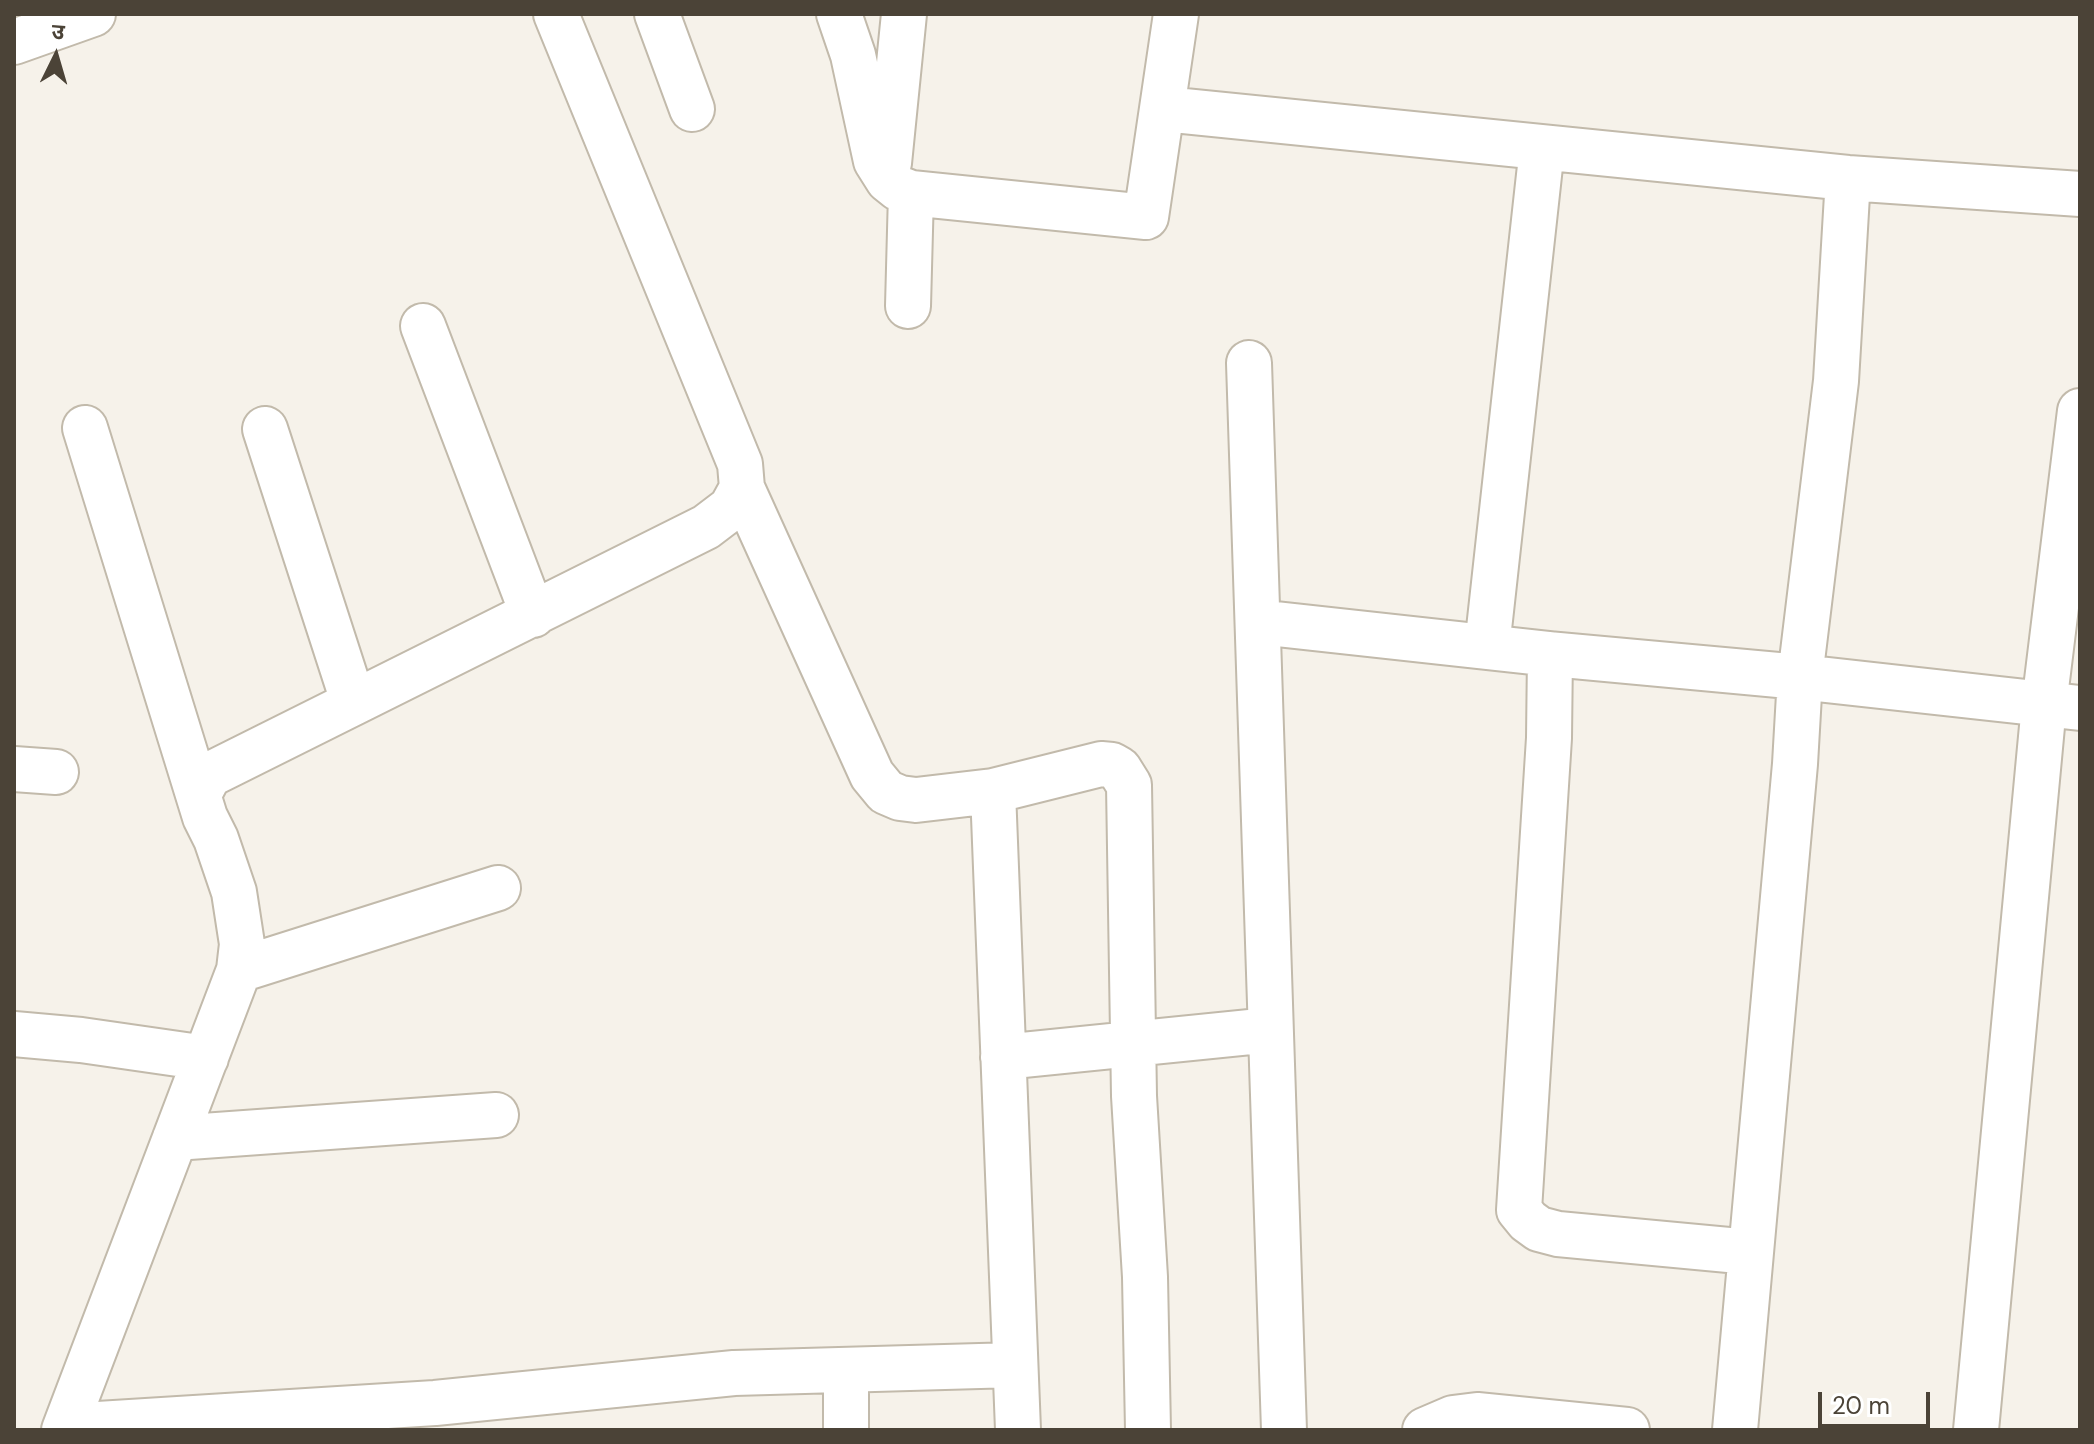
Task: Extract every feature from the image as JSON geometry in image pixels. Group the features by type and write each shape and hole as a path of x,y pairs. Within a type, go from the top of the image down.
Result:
{"street":[{"path":"14,42 93,14"},
{"path":"556,14 740,464 742,488 872,775 886,792 916,800 993,791 1101,764 1112,765 1129,785 1133,1045 1145,1277 1148,1430"},
{"path":"657,14 692,109"},
{"path":"839,14 853,55 876,161 899,187 1146,217 1176,14"},
{"path":"904,14 899,187 908,306"},
{"path":"1164,109 1848,178 2080,194"},
{"path":"1487,647 1542,148"},
{"path":"1735,1430 1795,764 1800,677 1836,381 1848,178"},
{"path":"423,326 533,615"},
{"path":"1249,363 1284,1430"},
{"path":"1976,1430 2062,707 2080,411"},
{"path":"85,428 200,792 205,817 234,892 242,944 239,970 65,1428 437,1416 734,1373 1015,1365"},
{"path":"265,429 353,701"},
{"path":"200,792 209,775 706,527 731,508 742,488"},
{"path":"1258,622 2062,707"},
{"path":"1550,654 1549,738 1519,1210 1539,1229 1558,1234 1750,1252"},
{"path":"993,791 1018,1430"},
{"path":"239,970 498,888"},
{"path":"1003,1057 1270,1030"},
{"path":"14,1034 206,1058"},
{"path":"175,1138 496,1115"},
{"path":"846,1370 846,1430"},
{"path":"1425,1430 1453,1418 1477,1415 1627,1430"}]}
